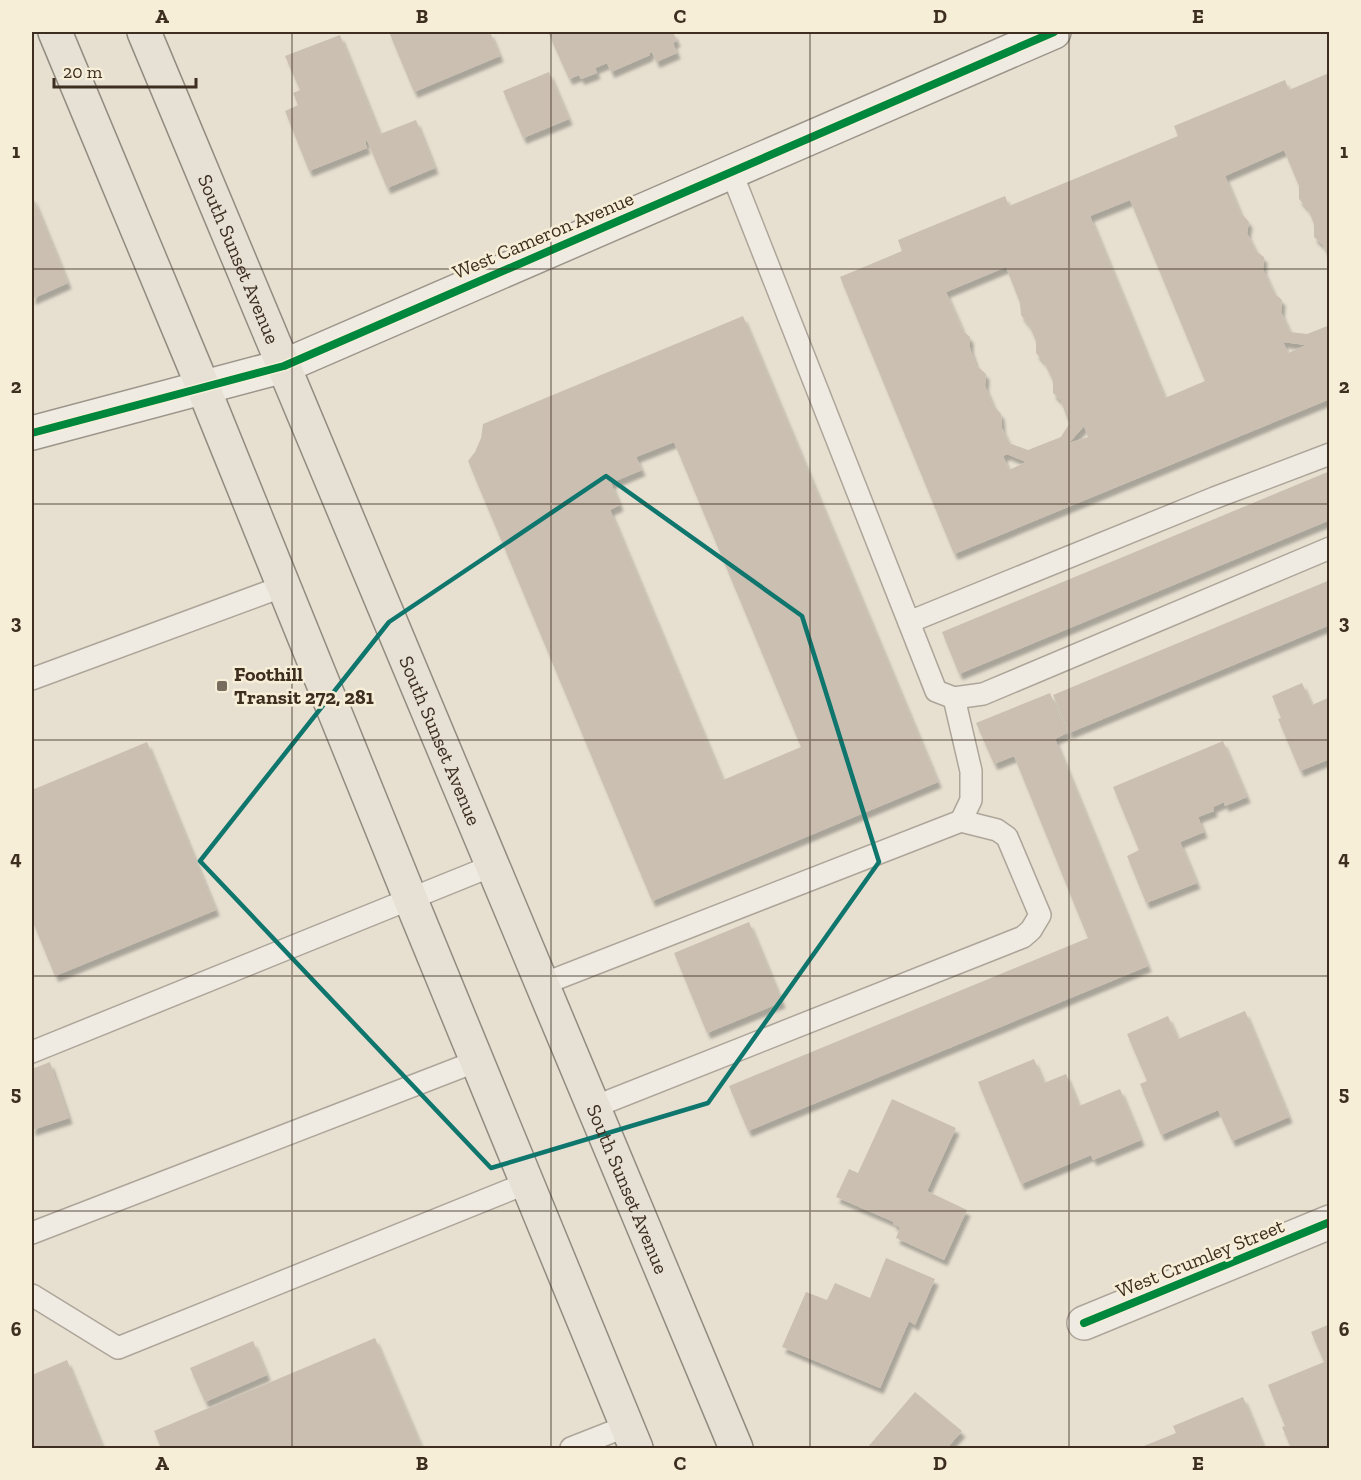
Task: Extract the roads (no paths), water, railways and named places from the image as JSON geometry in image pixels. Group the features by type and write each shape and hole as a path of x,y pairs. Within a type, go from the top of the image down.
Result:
{"main road":[{"path":"55,32 203,387 632,1437"},
{"name":"South Sunset Avenue","path":"144,32 494,865 736,1449"}],"street":[{"name":"West Cameron Avenue","path":"32,433 284,366 1054,32"},
{"name":"West Crumley Street","path":"1084,1323 1329,1222"}],"lane":[{"path":"731,171 936,691 954,698 983,694 1329,548"},
{"path":"909,622 1214,498 1329,454"},
{"path":"32,679 284,586"},
{"path":"954,698 970,771 971,800 961,821"},
{"path":"543,984 961,821 997,830 1006,837 1040,915 1031,930 1012,941 594,1107"},
{"path":"32,1052 494,865"},
{"path":"32,1233 477,1061"},
{"path":"32,1294 118,1348 527,1183"},
{"path":"571,1449 632,1437"}],"place":[{"name":"Foothill Transit 272, 281","path":"222,686"}]}
